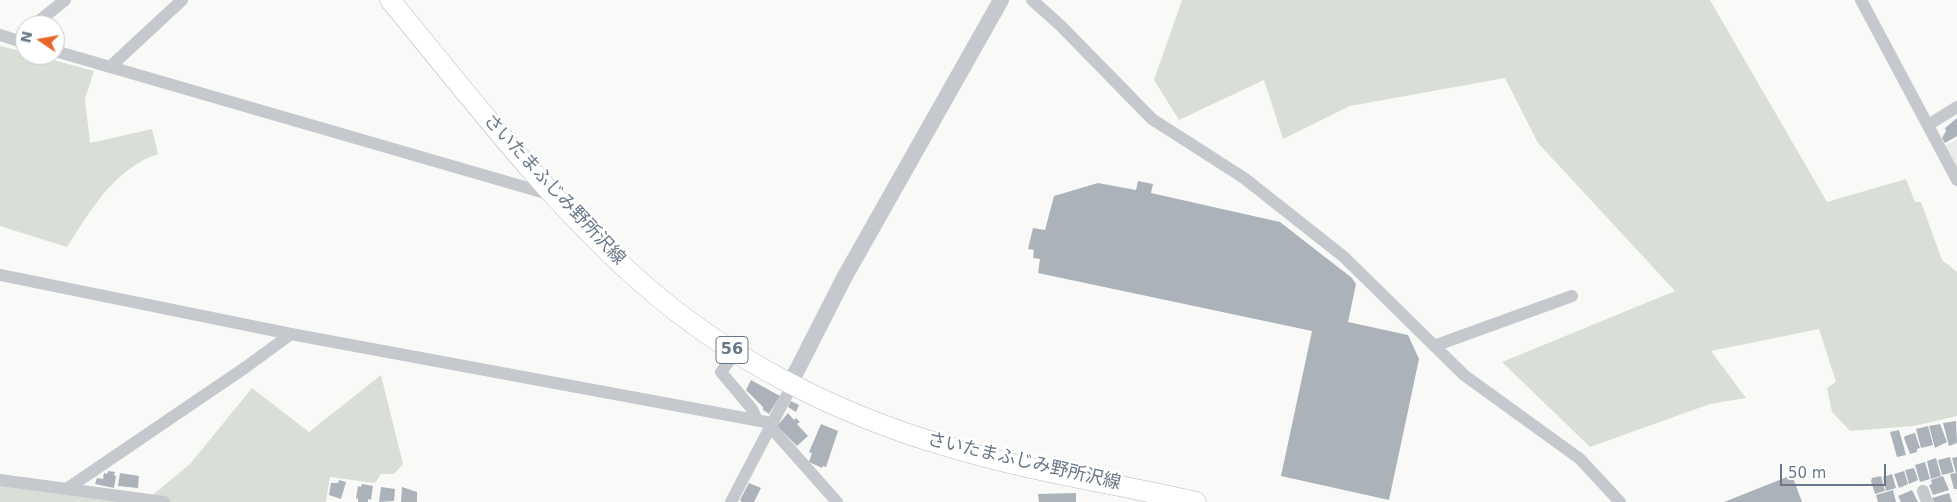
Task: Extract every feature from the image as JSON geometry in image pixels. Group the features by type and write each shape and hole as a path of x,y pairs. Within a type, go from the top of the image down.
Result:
{"main road":[{"name":"さいたまふじみ野所沢線","path":"390,0 554,196 591,235 644,284 736,352 791,382 864,416 946,446 1196,502"}],"street":[{"path":"46,15 65,0"},
{"path":"110,67 182,0"},
{"path":"731,502 788,393 791,382 844,278 1001,0"},
{"path":"1032,0 1068,33 1152,119 1244,178 1344,257 1464,376 1580,459 1620,502"},
{"path":"1860,0 1957,180"},
{"path":"0,35 15,39"},
{"path":"65,54 554,196"},
{"path":"1928,125 1957,107"},
{"path":"0,275 291,334 766,422 837,502"},
{"path":"1434,346 1572,296"},
{"path":"68,488 246,367 291,334"},
{"path":"736,352 721,372 752,409 757,420"},
{"path":"0,480 164,502"}],"shaded area":[{"path":"1182,0 1710,0 1827,202 1906,179 1915,202 1921,202 1942,260 1957,272 1957,416 1914,426 1850,431 1832,412 1827,388 1836,382 1819,329 1711,351 1746,398 1710,404 1590,447 1502,362 1675,291 1538,143 1505,78 1350,106 1283,139 1264,80 1179,120 1154,80"},
{"path":"0,46 15,50 15,65 65,65 65,63 94,71 85,99 90,143 152,129 158,154 142,161 116,180 95,205 67,247 0,226"},
{"path":"1957,139 1957,172 1943,147"},
{"path":"381,375 403,464 394,474 381,474 375,483 330,477 326,502 144,502 190,464 252,388 309,432"},
{"path":"0,483 138,502 0,502"}],"building":[{"path":"1957,118 1957,136 1945,143 1942,138 1946,131 1945,128"},
{"path":"1138,181 1153,184 1151,193 1280,222 1352,278 1356,284 1348,322 1408,335 1419,359 1389,500 1281,476 1312,331 1038,273 1040,259 1033,258 1034,250 1028,249 1033,228 1045,230 1054,196 1098,183 1136,190"},
{"path":"751,380 780,396 769,414 763,410 763,407 746,390"},
{"path":"791,401 799,405 796,412 788,407"},
{"path":"788,413 794,420 796,418 800,422 797,424 808,436 797,446 777,426"},
{"path":"1956,421 1957,443 1949,446 1943,423"},
{"path":"821,424 838,431 826,467 823,466 822,468 809,462 812,453 809,452"},
{"path":"1940,424 1947,442 1935,448 1929,426"},
{"path":"1928,426 1933,445 1921,448 1916,429"},
{"path":"1899,430 1906,455 1897,457 1890,432"},
{"path":"1915,433 1920,448 1917,449 1917,452 1910,454 1904,438"},
{"path":"1950,457 1954,472 1942,475 1938,460"},
{"path":"1957,457 1957,489 1954,489 1950,474 1956,473 1952,458"},
{"path":"1936,458 1941,476 1931,479 1927,461"},
{"path":"1925,462 1930,479 1920,482 1915,465"},
{"path":"1914,468 1918,480 1909,484 1905,470"},
{"path":"108,471 115,472 114,488 95,484 97,478 103,479 104,473 107,474"},
{"path":"1904,471 1908,484 1899,488 1894,474"},
{"path":"120,473 139,476 138,488 118,486"},
{"path":"1892,474 1896,488 1886,491 1883,477"},
{"path":"1792,475 1802,502 1724,502"},
{"path":"1881,476 1885,491 1875,494 1871,481 1872,478"},
{"path":"1943,476 1949,490 1933,495 1929,485 1932,484 1931,480"},
{"path":"339,480 346,482 341,499 329,495 331,483 338,483"},
{"path":"749,483 761,488 754,502 742,502 740,500"},
{"path":"362,484 373,486 371,500 368,499 368,502 358,502 356,498 358,486 361,487"},
{"path":"381,487 395,489 394,501 379,502"},
{"path":"402,487 417,492 417,502 401,502"},
{"path":"1893,490 1896,502 1878,502 1876,495"},
{"path":"1912,490 1918,502 1901,502 1898,496"},
{"path":"1076,493 1076,502 1039,502 1038,494"},
{"path":"1949,493 1952,502 1934,502 1932,498"}]}
